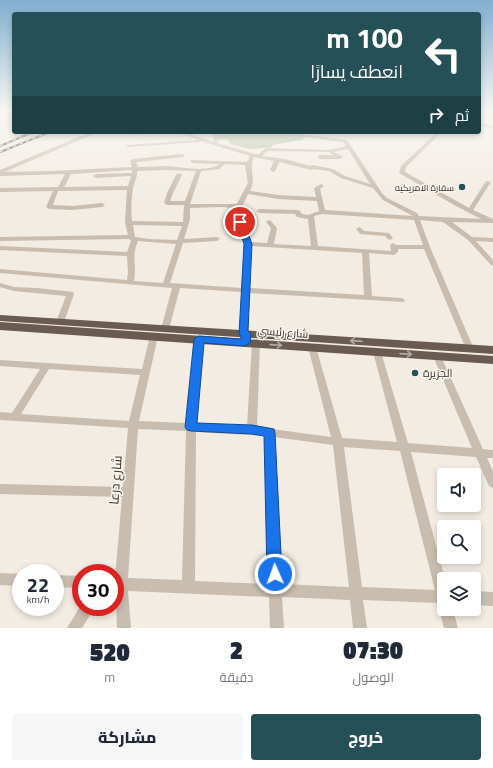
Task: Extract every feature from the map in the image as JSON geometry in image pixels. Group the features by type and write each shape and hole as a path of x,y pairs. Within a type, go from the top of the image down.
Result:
{"highway":[{"name":"شارع رئيسي","path":"0,318 165,329 312,347 493,360"},
{"name":"شارع رئيسي","path":"0,326 199,339 248,338 493,350"}],"street":[{"path":"0,172 68,141"},
{"path":"0,172 73,141"},
{"path":"128,146 190,141"},
{"path":"210,141 258,158 277,160 311,168 314,167 331,170 343,177 375,187"},
{"path":"345,141 382,197 415,214 427,247 470,349"},
{"path":"430,141 403,167 402,173 492,221"},
{"path":"252,430 246,290 248,244 237,211 251,184 249,164 254,156 261,155 266,149 330,150 349,147"},
{"path":"320,157 340,157 330,150"},
{"path":"130,283 132,272 130,254 133,239 128,223 130,188 136,170 133,161 182,156"},
{"path":"273,170 277,160"},
{"path":"192,161 215,161 223,164 249,164"},
{"path":"77,164 58,190 49,206 51,208 102,205"},
{"path":"0,172 38,175 71,172 167,168 199,170 217,168 223,164"},
{"path":"96,176 136,170"},
{"path":"166,285 187,219 186,205 199,170"},
{"path":"179,175 167,203 186,205 239,206"},
{"path":"470,210 488,182"},
{"path":"321,186 317,188 322,212"},
{"path":"0,190 130,188"},
{"path":"247,192 273,196 320,199"},
{"path":"259,211 298,212 299,216 310,217 311,215 322,212 445,220 492,221"},
{"path":"310,217 315,248"},
{"path":"445,220 470,240 493,264"},
{"path":"269,222 273,226 274,231 270,246"},
{"path":"128,223 185,224"},
{"path":"359,229 362,233 387,234 390,238"},
{"path":"0,239 127,237 133,239 180,242 217,239"},
{"path":"470,240 493,240"},
{"path":"248,244 394,253 393,246 427,247"},
{"path":"0,248 130,254"},
{"path":"365,252 368,298"},
{"path":"0,271 130,283 401,300"},
{"path":"0,285 14,289 70,294 60,322"},
{"path":"165,329 177,285"},
{"name":"شارع درعا","path":"120,564 133,425 154,336"},
{"path":"188,587 191,427 199,339"},
{"path":"312,347 338,442 360,628"},
{"path":"377,352 404,447 437,574"},
{"path":"437,356 493,484"},
{"path":"0,363 145,372"},
{"path":"14,416 46,366"},
{"path":"0,416 133,425 252,430 338,442 493,454"},
{"path":"269,433 277,628"},
{"path":"0,489 128,492"},
{"path":"0,579 12,580"},
{"path":"124,584 357,593 437,600"},
{"path":"481,598 493,599"},
{"path":"74,628 82,616"},
{"name":"شارع درعا","path":"122,616 124,628"},
{"path":"448,616 451,628"}],"green space":[{"path":"229,141 294,141 272,145 272,147 251,149 230,144"}],"railway":[{"path":"0,146 11,141"},
{"path":"0,152 27,141"}],"place":[{"name":"سفارة الامريكيه","path":"462,187"},
{"name":"الجزيرة","path":"415,373"}],"route":[{"path":"240,222 248,244 244,334 246,334 245,343 199,339 191,427 252,430 269,433 275,574"}]}
